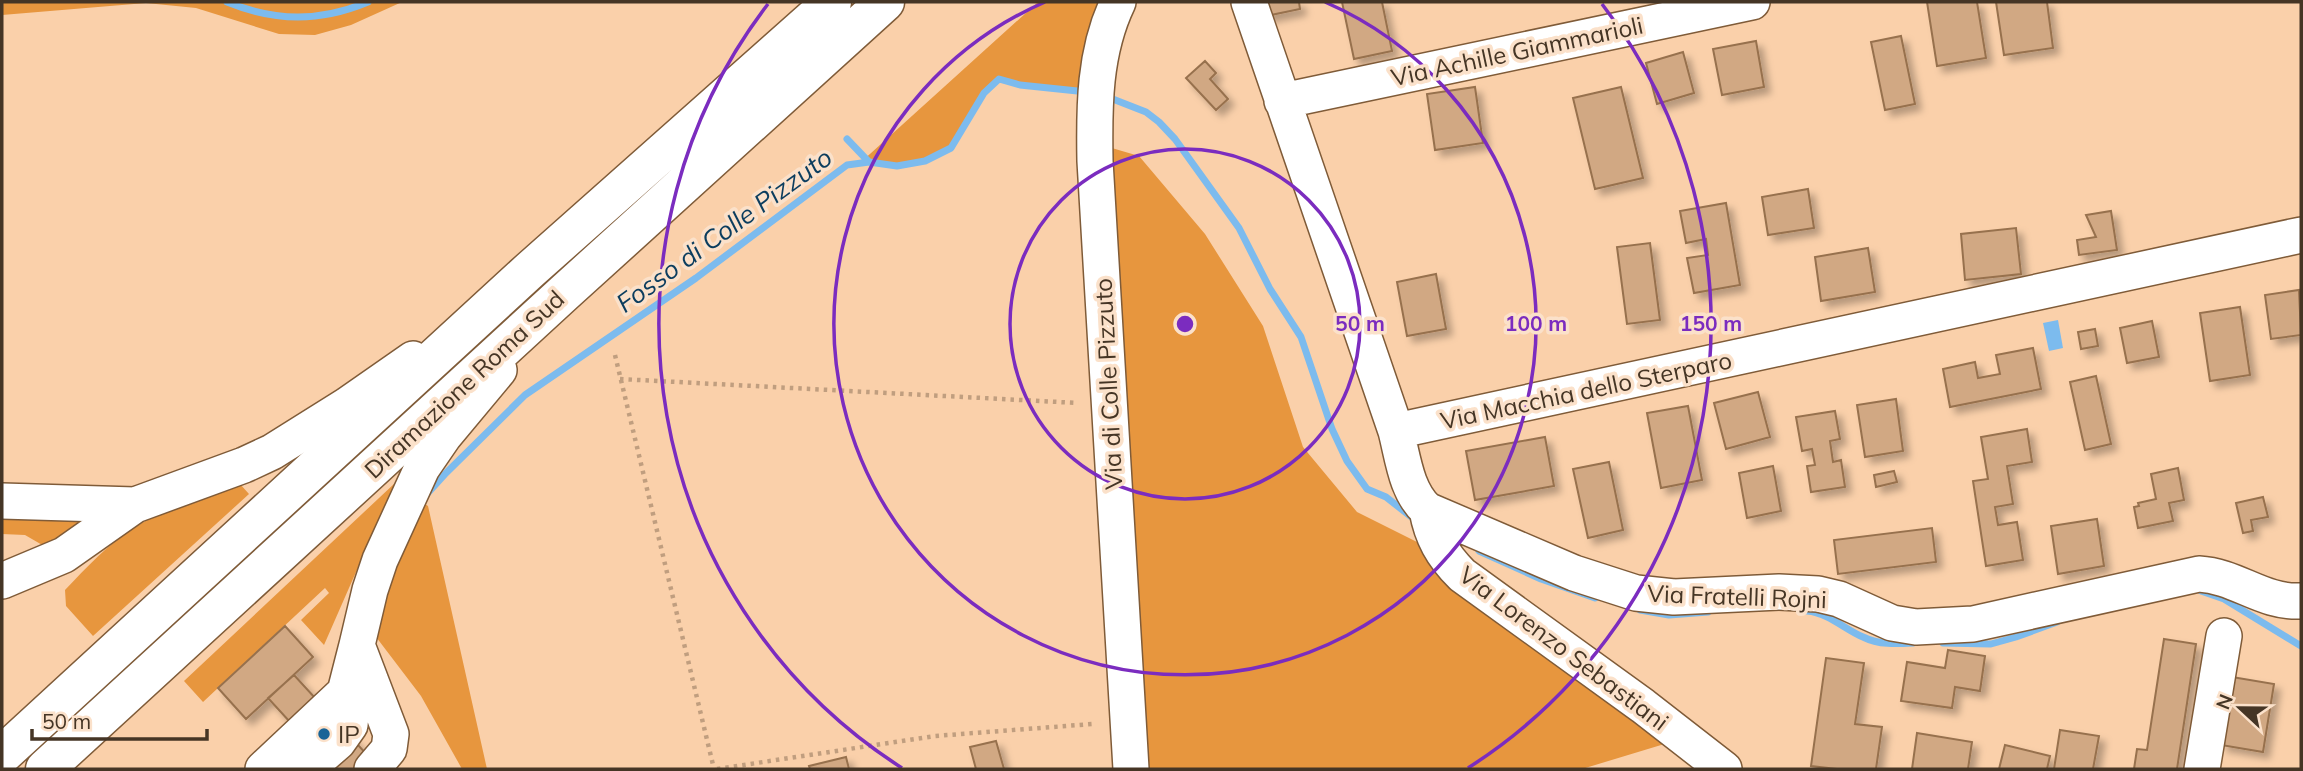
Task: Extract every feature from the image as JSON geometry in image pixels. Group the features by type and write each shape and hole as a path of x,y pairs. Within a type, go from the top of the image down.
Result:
{"highway":[{"name":"Diramazione Roma Sud","path":"2,755 530,270 832,2"},
{"name":"Diramazione Roma Sud","path":"45,769 886,2"}],"street":[{"name":"Via di Colle Pizzuto","path":"1118,2 1107,30 1096,81 1095,161 1131,769"},
{"path":"1249,2 1396,431 1412,489 1427,510"},
{"name":"Via Achille Giammarioli","path":"1282,101 1752,2"},
{"name":"Via Macchia dello Sterparo","path":"1396,431 2301,235"},
{"path":"2,581 64,555 135,505 244,465 292,441 396,372 530,270"},
{"path":"307,769 338,741 350,725 351,715 345,692 370,590 380,560 422,468 444,436 564,293"},
{"path":"2,501 135,505"},
{"name":"Via Fratelli Rojni","path":"1427,510 1574,573 1636,593 1674,597 1818,594 1839,599 1892,623 1908,627 1973,624 2199,574 2224,578 2275,600 2301,601"},
{"name":"Via Lorenzo Sebastiani","path":"1427,510 1437,544 1448,561 1462,575 1643,706 1724,769"},
{"path":"2203,769 2224,636"},
{"path":"357,645 391,734 389,749 372,769"},
{"path":"263,769 345,692"}],"path":[{"path":"615,355 715,769 935,736 1092,724"},
{"path":"620,379 1078,403"}],"shaded area":[{"path":"2,2 402,2 351,25 315,35 279,34 196,8 146,3 2,15"},
{"path":"1038,2 1108,2 1087,92 1020,85 999,79 984,93 951,148 925,161 897,166 860,163"},
{"path":"1105,146 1139,156 1205,234 1263,326 1303,447 1357,512 1425,546 1671,742 1582,769 1140,769"},
{"path":"395,483 324,645 301,620 329,593 325,588 203,702 184,681"},
{"path":"240,484 249,494 93,636 66,606 65,590 124,534 172,508"},
{"path":"415,497 428,506 487,769 462,769 421,696 370,629"},
{"path":"2,513 82,521 76,531 44,546 25,535 2,534"}],"water":[{"path":"2058,320 2063,348 2049,351 2043,323"}],"building":[{"path":"1260,2 1299,2 1300,9 1266,16"},
{"path":"1342,2 1382,2 1392,51 1354,59"},
{"path":"1927,2 1977,2 1986,58 1937,66"},
{"path":"1996,2 2047,2 2053,48 2004,55"},
{"path":"1901,36 1915,104 1885,110 1871,42"},
{"path":"1756,41 1764,87 1722,95 1713,49"},
{"path":"1683,52 1694,93 1657,104 1646,63"},
{"path":"1205,61 1216,73 1210,79 1228,99 1216,110 1186,78"},
{"path":"1475,87 1483,143 1435,150 1427,94"},
{"path":"1621,87 1643,178 1595,189 1573,98"},
{"path":"1808,189 1814,228 1768,235 1762,197"},
{"path":"1726,203 1740,285 1694,293 1687,258 1708,255 1706,239 1686,243 1680,211"},
{"path":"2111,211 2117,250 2079,255 2077,240 2096,237 2086,215"},
{"path":"2016,228 2021,274 1965,280 1961,234"},
{"path":"1650,243 1660,320 1627,324 1617,247"},
{"path":"1868,248 1875,292 1821,301 1815,257"},
{"path":"1436,274 1446,329 1407,336 1397,282"},
{"path":"2299,290 2301,335 2271,339 2265,295"},
{"path":"2240,307 2250,375 2210,381 2200,313"},
{"path":"2152,321 2159,357 2127,363 2120,328"},
{"path":"2095,329 2098,346 2081,349 2078,332"},
{"path":"2033,348 2041,389 1950,407 1943,369 1975,362 1978,378 2000,374 1996,355"},
{"path":"2096,376 2111,444 2085,450 2070,382"},
{"path":"1758,392 1770,437 1726,449 1714,403"},
{"path":"1896,399 1903,451 1865,457 1857,405"},
{"path":"1688,406 1702,480 1661,488 1647,413"},
{"path":"1835,411 1840,439 1830,441 1833,462 1841,460 1845,487 1811,492 1807,466 1815,465 1812,449 1802,451 1796,417"},
{"path":"2027,429 2032,462 2007,466 2013,504 1995,507 1998,525 2017,522 2023,560 1986,566 1973,481 1988,479 1981,437"},
{"path":"1545,437 1554,486 1475,500 1466,451"},
{"path":"1609,462 1623,530 1588,538 1573,469"},
{"path":"1773,466 1781,511 1747,518 1739,473"},
{"path":"2178,468 2184,500 2169,503 2173,521 2138,528 2134,507 2139,506 2138,503 2156,499 2151,474"},
{"path":"1894,471 1897,482 1876,487 1874,475"},
{"path":"2263,497 2268,517 2251,520 2253,531 2243,533 2236,503"},
{"path":"2097,519 2104,566 2058,574 2051,526"},
{"path":"1932,528 1936,562 1838,574 1834,540"},
{"path":"285,626 313,657 246,719 218,688"},
{"path":"2164,639 2196,644 2177,769 2134,769 2137,749 2147,750"},
{"path":"1948,650 1985,656 1980,691 1955,687 1952,708 1901,701 1907,662 1945,668"},
{"path":"1826,658 1864,663 1855,724 1882,727 1876,769 1811,766"},
{"name":"IP","path":"294,675 380,769 333,769 268,698"},
{"path":"2232,677 2274,684 2263,752 2221,745"},
{"path":"2060,730 2099,736 2093,769 2054,769"},
{"path":"1917,733 1972,742 1968,769 1912,769"},
{"path":"996,741 1004,769 976,769 970,747"},
{"path":"2005,745 2050,756 2047,769 1999,769"},
{"path":"846,757 849,769 810,769 809,766"}],"waterway":[{"path":"227,2 263,13 298,17 333,13 368,2"},
{"name":"Fosso di Colle Pizzuto","path":"427,494 525,395 696,278 847,165 869,162 897,166 925,161 951,148 984,93 999,79 1020,85 1087,92"},
{"name":"Fosso di Colle Pizzuto","path":"1105,96 1146,112 1175,139 1239,228 1270,289 1301,337 1332,429 1347,461 1367,489 1386,497 1414,519"},
{"path":"847,139 869,162"},
{"name":"Fosso di Colle Pizzuto","path":"1479,551 1541,579 1595,598"},
{"name":"Fosso di Colle Pizzuto","path":"2201,591 2224,599 2301,646"},
{"name":"Fosso di Colle Pizzuto","path":"1640,610 1669,615 1708,612"},
{"name":"Fosso di Colle Pizzuto","path":"1807,611 1822,615 1869,640 1894,644 1913,643"},
{"name":"Fosso di Colle Pizzuto","path":"1943,643 1991,644 2057,622"}],"place":[{"name":"IP","path":"324,734"}]}
